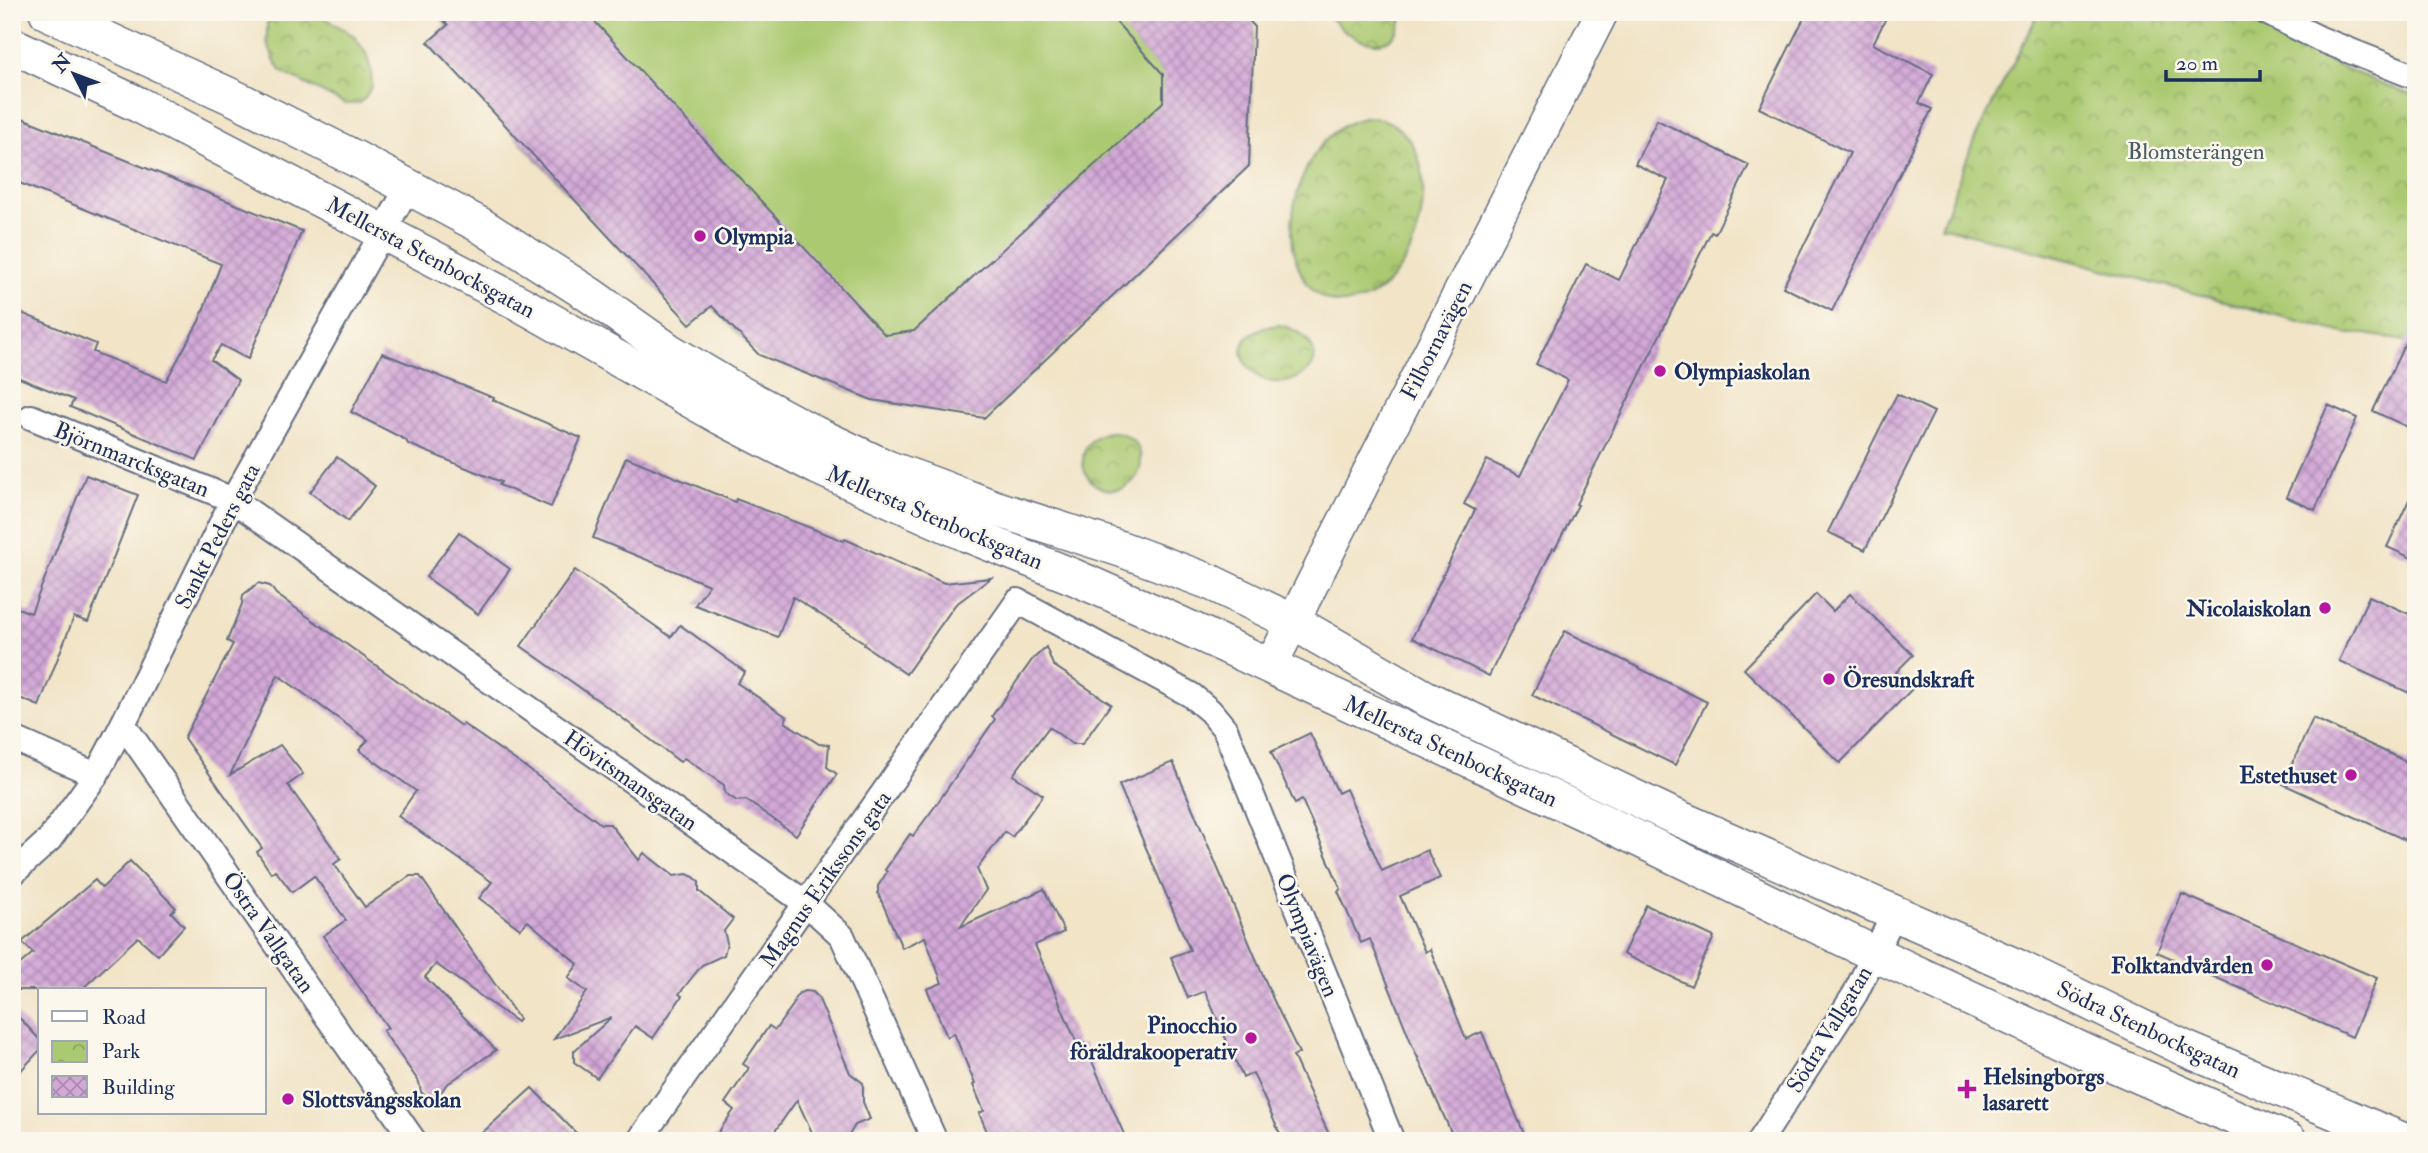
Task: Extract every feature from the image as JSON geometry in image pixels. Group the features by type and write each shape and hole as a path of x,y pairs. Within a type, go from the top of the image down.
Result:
{"main road":[{"name":"Mellersta Stenbocksgatan","path":"47,12 239,100 491,232 590,295 669,351 813,433 887,468 1210,582 1293,622 1426,698 1493,731 1669,814 1894,914"},
{"name":"Mellersta Stenbocksgatan","path":"12,45 139,105 521,304 720,416 818,467 967,534 1110,592 1596,818 1875,954"},
{"name":"Södra Stenbocksgatan","path":"1894,914 2017,967 2186,1049 2404,1141"},
{"name":"Södra Stenbocksgatan","path":"1875,954 2092,1055 2289,1141"}],"street":[{"name":"Filbornavägen","path":"1270,667 1602,12"},
{"path":"2266,12 2320,39 2416,77"},
{"name":"Sankt Peders gata","path":"12,874 49,840 96,775 124,724 233,500 408,187"},
{"name":"Björnmarcksgatan","path":"31,417 233,500"},
{"name":"Hövitsmansgatan","path":"233,500 807,904 842,936 934,1141"},
{"name":"Olympiavägen","path":"1009,616 1018,601 1191,695 1210,711 1224,729 1392,1141"},
{"name":"Magnus Erikssons gata","path":"639,1141 1009,616"},
{"name":"Östra Vallgatan","path":"124,724 414,1141"},
{"path":"12,738 96,775"},
{"name":"Södra Vallgatan","path":"1760,1141 1855,994 1894,914"}],"green space":[{"path":"273,12 315,12 353,35 366,53 371,70 372,86 365,98 359,103 345,104 282,72 267,42 267,23"},
{"path":"436,12 1241,12 1254,26 1249,166 984,418 872,400 759,355 712,306 690,324 428,42 447,25"},
{"path":"1326,12 1403,12 1399,28 1392,38 1382,42 1370,42 1346,32"},
{"name":"Blomsterängen","path":"2039,12 2231,12 2339,66 2416,95 2416,343 2366,334 2348,334 1941,226 1974,140"},
{"path":"1371,117 1398,128 1415,151 1423,180 1421,213 1412,246 1396,274 1373,295 1345,303 1333,302 1317,294 1309,285 1296,259 1292,234 1294,208 1301,182 1312,158 1328,138 1348,124"},
{"path":"1278,325 1287,327 1304,338 1314,353 1310,369 1301,376 1284,382 1268,381 1255,374 1246,364 1243,352 1246,340 1257,330"},
{"path":"1106,432 1118,432 1133,440 1141,455 1141,467 1133,482 1118,490 1106,490 1091,482 1083,467 1083,455 1091,440"}],"building":[{"name":"Olympia","path":"436,12 586,12 885,335 914,331 1163,102 1163,74 1107,12 1241,12 1254,26 1249,166 984,418 872,400 759,355 712,306 690,324 428,42 448,25"},
{"path":"1807,12 1889,12 1873,44 1933,74 1919,103 1932,109 1832,311 1783,287 1850,153 1759,108"},
{"path":"12,114 302,231 248,359 221,345 211,360 238,380 197,460 70,407 74,400 12,375 12,309 96,344 93,352 166,381 199,321 221,264 12,180"},
{"path":"1657,120 1749,165 1715,234 1711,232 1576,504 1578,505 1555,549 1553,548 1489,676 1412,638 1475,510 1464,504 1487,460 1520,476 1568,380 1536,364 1586,264 1619,280 1668,180 1635,164"},
{"path":"2416,320 2416,431 2373,411"},
{"path":"382,353 494,398 493,400 581,438 551,507 499,485 501,482 408,444 406,440 351,412"},
{"path":"1897,394 1934,412 1865,550 1828,532"},
{"path":"2328,405 2357,418 2315,510 2286,497"},
{"path":"337,457 375,486 348,521 310,492"},
{"path":"626,457 735,502 736,499 844,541 845,539 944,583 991,578 955,605 906,674 864,645 865,643 793,597 778,637 695,605 709,585 593,538"},
{"path":"86,475 138,495 88,622 74,617 39,706 12,695 12,606 31,613"},
{"path":"2416,485 2416,560 2387,547"},
{"path":"459,532 510,569 478,614 426,577"},
{"path":"575,570 671,637 680,625 745,672 737,683 787,717 785,722 819,744 829,745 827,767 837,774 796,835 746,800 737,801 725,793 724,785 684,758 680,762 521,646"},
{"path":"258,583 270,586 276,594 461,726 463,724 528,769 601,824 610,824 639,860 644,853 674,876 687,874 694,877 699,882 699,891 733,919 724,931 727,943 724,955 702,965 679,994 682,996 653,1038 635,1026 597,1078 574,1062 574,1051 612,1017 554,1039 587,992 568,978 578,964 528,921 520,929 479,898 492,882 398,816 416,791 359,750 368,740 278,675 230,775 280,745 303,774 288,785 341,859 334,864 365,907 410,876 420,876 519,1019 517,1022 436,964 425,977 496,1050 446,1085 439,1095 426,1097 421,1092 419,1082 383,1031 388,1028 323,936 346,920 314,876 292,892 275,870 271,873 257,852 262,848 184,738 233,644 227,641 243,595"},
{"name":"Öresundskraft","path":"1816,594 1833,611 1850,594 1913,655 1896,672 1913,688 1840,763 1744,669"},
{"path":"2369,596 2416,617 2416,696 2339,661"},
{"path":"1565,631 1707,702 1675,765 1532,695"},
{"path":"1046,647 1053,665 1111,704 1082,744 1072,744 1049,727 1013,775 1043,795 1012,837 1005,832 977,869 986,890 960,927 1044,889 1064,932 1035,945 1078,1046 1084,1043 1127,1141 991,1141 979,1113 984,1111 973,1085 975,1084 954,1033 947,1037 927,989 942,983 925,937 902,948 878,893 878,886 887,872 885,870 910,834 913,836 936,805 995,719 992,716 1032,660"},
{"name":"Estethuset","path":"2313,718 2416,766 2416,845 2283,784"},
{"path":"1310,733 1338,793 1346,789 1382,871 1427,850 1440,878 1400,896 1425,952 1430,949 1466,1039 1482,1032 1527,1141 1455,1141 1413,1047 1370,939 1361,943 1338,891 1341,889 1302,800 1295,804 1271,752"},
{"path":"1173,762 1273,999 1299,1053 1293,1056 1332,1141 1283,1141 1253,1073 1243,1078 1205,991 1188,998 1171,957 1190,950 1119,785"},
{"path":"130,861 176,908 171,912 184,926 158,955 138,937 83,988 12,990 12,971 33,953 22,942 95,880 102,888"},
{"name":"Folktandvården","path":"2182,894 2377,978 2352,1037 2157,952"},
{"path":"1646,905 1714,937 1691,986 1623,954"},
{"path":"806,991 813,992 818,997 850,1073 863,1083 863,1102 870,1119 855,1125 848,1137 816,1141 797,1100 768,1141 712,1141 734,1110 725,1103 749,1068 743,1064 769,1026 775,1030 795,998"},
{"path":"12,1010 38,1038 38,1052 12,1080"},
{"path":"532,1088 584,1141 473,1141"}],"place":[{"name":"Olympia","path":"700,236"},
{"name":"Olympiaskolan","path":"1660,371"},
{"name":"Nicolaiskolan","path":"2325,608"},
{"name":"Öresundskraft","path":"1829,679"},
{"name":"Estethuset","path":"2351,775"},
{"name":"Folktandvården","path":"2267,965"},
{"name":"Pinocchio föräldrakooperativ","path":"1251,1038"},
{"name":"Helsingborgs lasarett","path":"1967,1089"},
{"name":"Slottsvångsskolan","path":"288,1099"}]}
